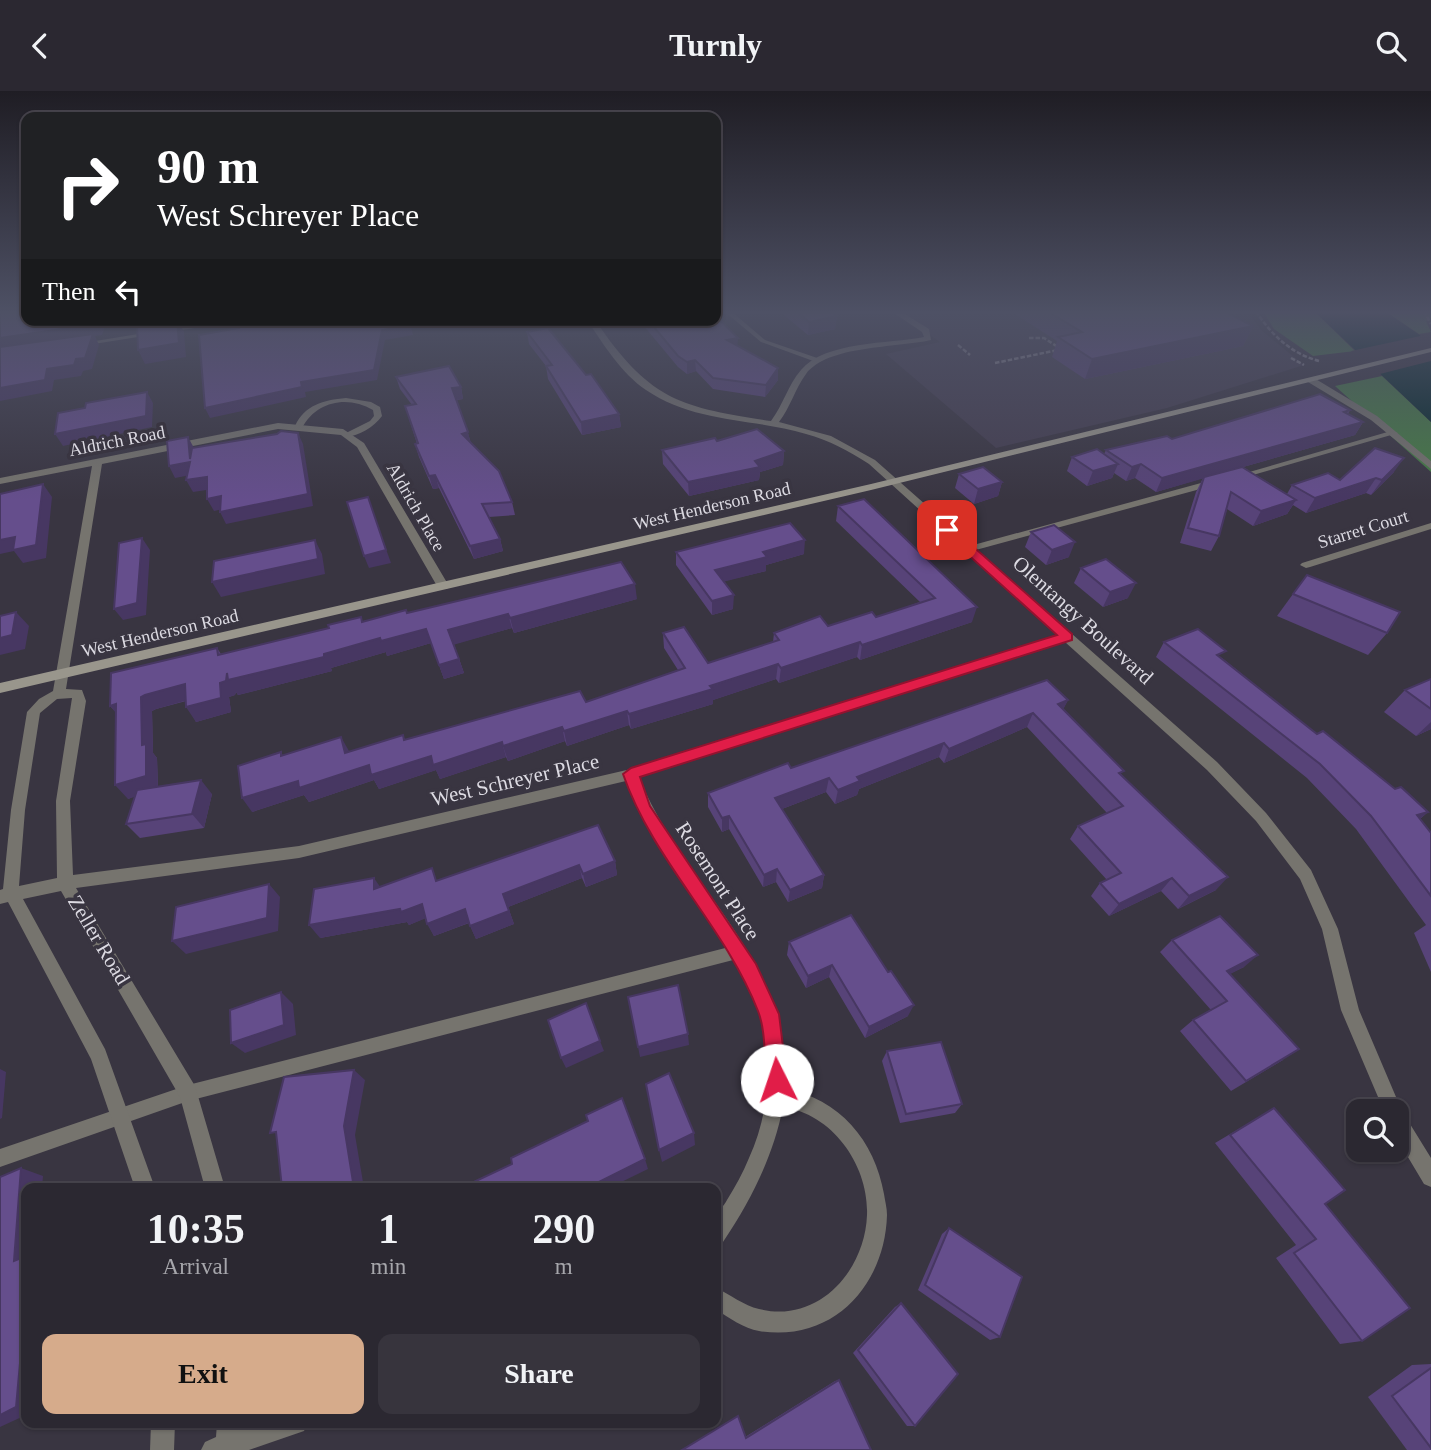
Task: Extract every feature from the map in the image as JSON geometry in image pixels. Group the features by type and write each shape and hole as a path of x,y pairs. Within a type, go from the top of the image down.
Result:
{"main road":[{"name":"West Henderson Road","path":"0,688 894,481 1333,374"}],"street":[{"name":"Olentangy Boulevard","path":"634,374 649,389 668,400 709,413 773,424 840,443 872,462 1212,766 1261,817 1306,875 1330,929 1350,1010 1388,1099"},
{"path":"773,424 783,412 801,374"},
{"path":"1311,380 1394,433 1431,466"},
{"name":"Aldrich Road","path":"0,481 252,430 299,426 349,435"},
{"name":"Aldrich Place","path":"349,435 360,445 443,586"},
{"path":"98,461 59,692 43,701 34,712 6,895 99,1055 143,1183"},
{"name":"Starret Court","path":"1306,565 1431,526"},
{"name":"West Schreyer Place","path":"6,895 65,883 299,852 631,774 1068,637"},
{"name":"Zeller Road","path":"59,692 77,693 79,701 64,801 65,883 188,1093 214,1183"},
{"name":"Rosemont Place","path":"631,774 643,809 737,952 769,1014 777,1064 777,1097 766,1144 754,1174 721,1227"},
{"path":"721,1302 736,1313 759,1321 782,1324 804,1321 844,1298 859,1280 870,1259 876,1235 877,1212 868,1166 844,1128 810,1104 777,1097"},
{"path":"1409,1140 1431,1177"},
{"path":"162,1450 163,1428"},
{"path":"224,1442 277,1428"}],"lane":[{"path":"299,426 307,412 332,402 360,401 377,409 373,423 349,435"},
{"path":"969,549 1394,433"},
{"path":"0,1158 188,1093 737,952"}],"shaded area":[{"path":"910,374 1274,374 1167,408 996,448"},
{"path":"1381,374 1431,374 1431,422"}],"green space":[{"path":"1382,376 1431,422 1431,472 1335,386"}],"building":[{"path":"0,374 46,374 45,380 0,388"},
{"path":"202,374 347,374 301,382 302,387 205,408"},
{"path":"454,374 461,387 452,388 468,432 462,434 499,471 512,502 482,504 500,539 470,546 435,475 429,476 415,444 418,443 405,406 416,404 396,377"},
{"path":"551,374 591,374 619,414 581,422"},
{"path":"709,374 773,374 766,385 713,378"},
{"path":"147,392 146,416 55,434 58,413 85,408 86,403"},
{"path":"1320,394 1350,410 1344,412 1363,422 1162,478 1141,464 1132,467 1106,450 1167,436 1172,439"},
{"path":"757,429 784,451 755,461 760,467 688,482 662,450 715,438 717,441"},
{"path":"281,431 298,433 308,494 220,512 221,496 207,499 207,477 186,480 190,462 169,466 167,441 188,437 190,459 192,448 277,434"},
{"path":"1375,448 1404,458 1382,480 1376,478 1315,498 1292,485 1328,473 1340,480"},
{"path":"1097,449 1118,464 1093,471 1072,457"},
{"path":"983,467 1002,482 978,489 959,474"},
{"path":"1242,467 1296,500 1261,511 1231,492 1219,536 1188,528 1204,477"},
{"path":"43,484 36,545 13,550 15,537 0,540 0,494"},
{"path":"368,497 386,550 364,556 347,502"},
{"path":"864,499 977,607 862,645 860,642 781,668 778,664 710,686 713,689 629,714 627,711 564,731 562,727 503,746 502,742 433,765 431,756 371,775 369,765 299,788 298,781 242,798 238,766 281,752 281,756 341,737 345,753 403,735 404,740 580,691 586,702 685,668 663,633 684,627 708,663 779,640 774,633 820,616 828,626 872,612 876,617 935,598 838,506"},
{"path":"790,523 805,540 763,552 767,557 715,570 734,595 712,601 676,552"},
{"path":"1054,525 1075,542 1052,550 1031,532"},
{"path":"142,538 137,603 114,609 119,543"},
{"path":"315,540 318,559 212,582 214,561"},
{"path":"1106,559 1136,583 1110,592 1081,568"},
{"path":"621,562 635,584 510,618 508,614 448,630 459,659 439,665 426,629 381,641 380,638 324,654 324,657 228,680 227,673 226,681 220,683 221,698 186,707 185,684 145,695 141,697 146,776 115,785 116,704 110,706 111,673 217,648 218,655 329,628 328,625 361,617 362,622 406,610 407,613"},
{"path":"1307,575 1400,612 1387,633 1293,594"},
{"path":"16,612 12,635 0,638 0,616"},
{"path":"1198,629 1226,651 1217,655 1317,734 1323,731 1395,789 1401,787 1428,812 1417,815 1431,833 1431,896 1371,816 1320,764 1164,642"},
{"path":"1431,679 1431,709 1405,690"},
{"path":"1047,680 1068,700 1058,704 1124,771 1119,773 1228,877 1189,896 1172,878 1119,904 1100,883 1121,873 1078,826 1123,806 1033,713 949,749 944,743 857,777 860,781 838,790 829,778 775,798 824,875 790,890 777,869 764,875 729,816 722,818 708,793 788,763 791,768"},
{"path":"201,780 192,814 126,824 137,790"},
{"path":"598,825 615,861 583,874 579,865 503,894 509,911 470,926 465,909 427,924 422,904 401,912 400,909 309,925 314,889 374,878 374,889 432,868 436,881"},
{"path":"269,884 267,918 172,941 176,907"},
{"path":"851,915 888,972 891,971 914,1005 869,1027 832,965 808,976 789,942"},
{"path":"1220,916 1258,955 1227,971 1299,1049 1246,1081 1193,1020 1227,1001 1172,940"},
{"path":"678,985 688,1034 638,1047 628,997"},
{"path":"281,992 284,1025 231,1043 230,1010"},
{"path":"586,1003 600,1041 561,1058 548,1020"},
{"path":"941,1042 962,1104 906,1114 887,1051"},
{"path":"354,1070 344,1126 353,1183 281,1183 276,1132 270,1133 284,1077"},
{"path":"669,1073 694,1133 659,1150 646,1084"},
{"path":"622,1098 645,1159 597,1183 472,1183 512,1164 511,1158 588,1121 586,1115"},
{"path":"1274,1108 1345,1190 1325,1204 1410,1308 1362,1341 1294,1253 1316,1239 1230,1135"},
{"path":"21,1168 14,1261 21,1258 21,1352 16,1407 0,1415 0,1177"},
{"path":"949,1228 1022,1277 1000,1337 925,1285"},
{"path":"901,1303 958,1374 915,1426 858,1350"},
{"path":"1431,1368 1431,1448 1392,1396"},
{"path":"839,1380 871,1450 682,1450 738,1416 746,1438"}],"route":[{"path":"777,1080 769,1014 749,970 643,809 631,774 1068,637 947,530"}]}
